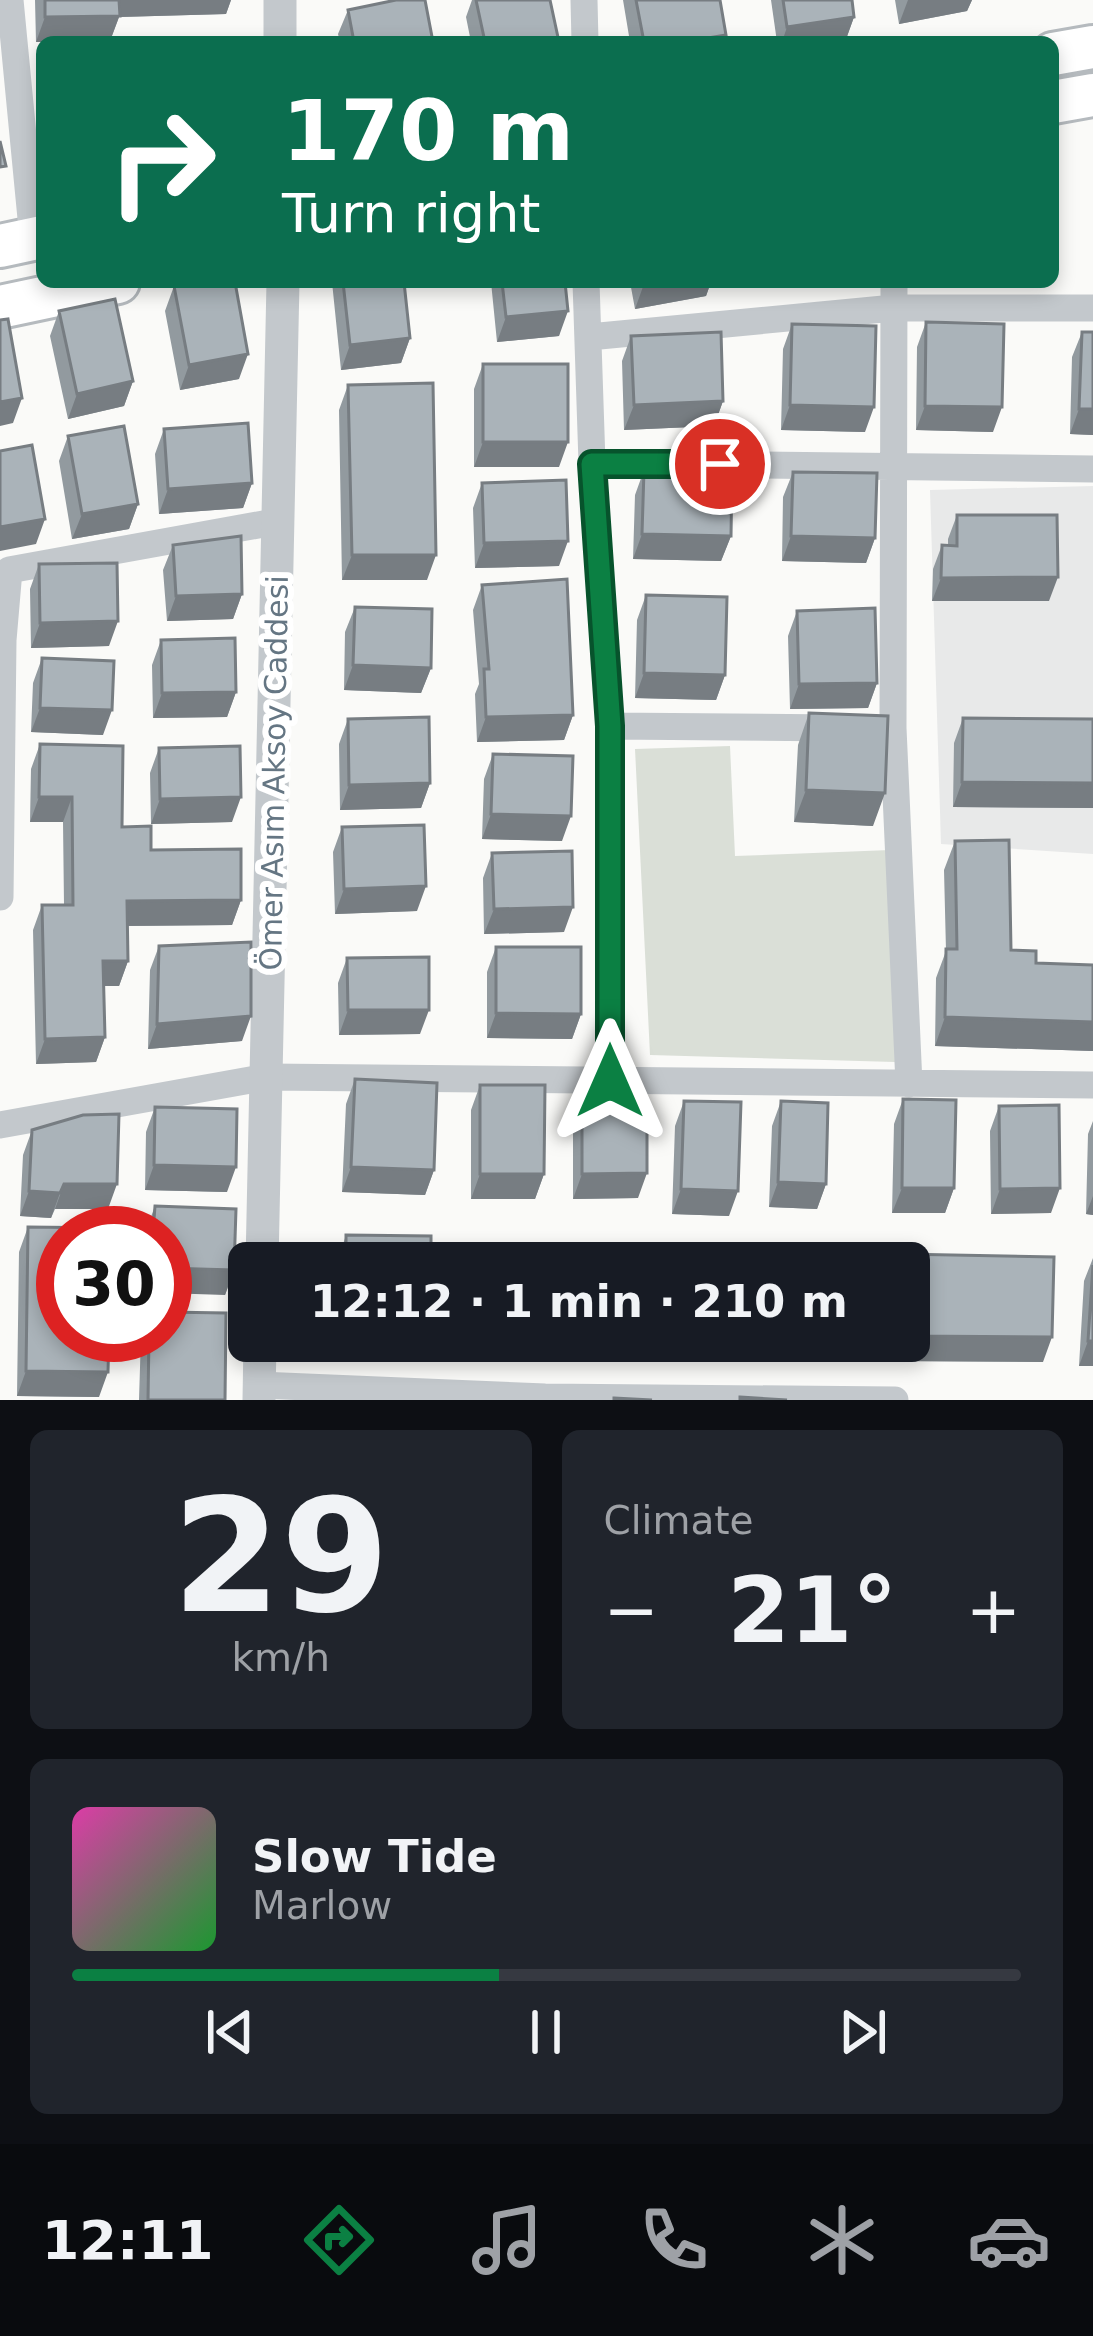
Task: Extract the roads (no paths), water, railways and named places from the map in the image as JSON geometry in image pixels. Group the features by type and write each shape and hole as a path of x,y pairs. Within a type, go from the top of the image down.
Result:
{"main road":[{"path":"1059,53 1093,47"},
{"path":"1059,101 1093,95"},
{"path":"0,308 91,288"}],"street":[{"path":"10,0 25,241"},
{"path":"280,0 280,36"},
{"path":"584,0 585,36"},
{"name":"Ömer Asım Aksoy Caddesi","path":"263,1242 283,288"},
{"path":"586,288 592,464 610,726 610,1081"},
{"path":"589,337 894,295 1093,308"},
{"path":"894,295 892,728 909,1084"},
{"path":"592,464 1093,469"},
{"path":"0,897 2,640 9,570 280,521"},
{"path":"610,726 892,728"},
{"path":"0,1125 267,1076 1093,1085"},
{"path":"260,1362 259,1393 895,1400"}]}
